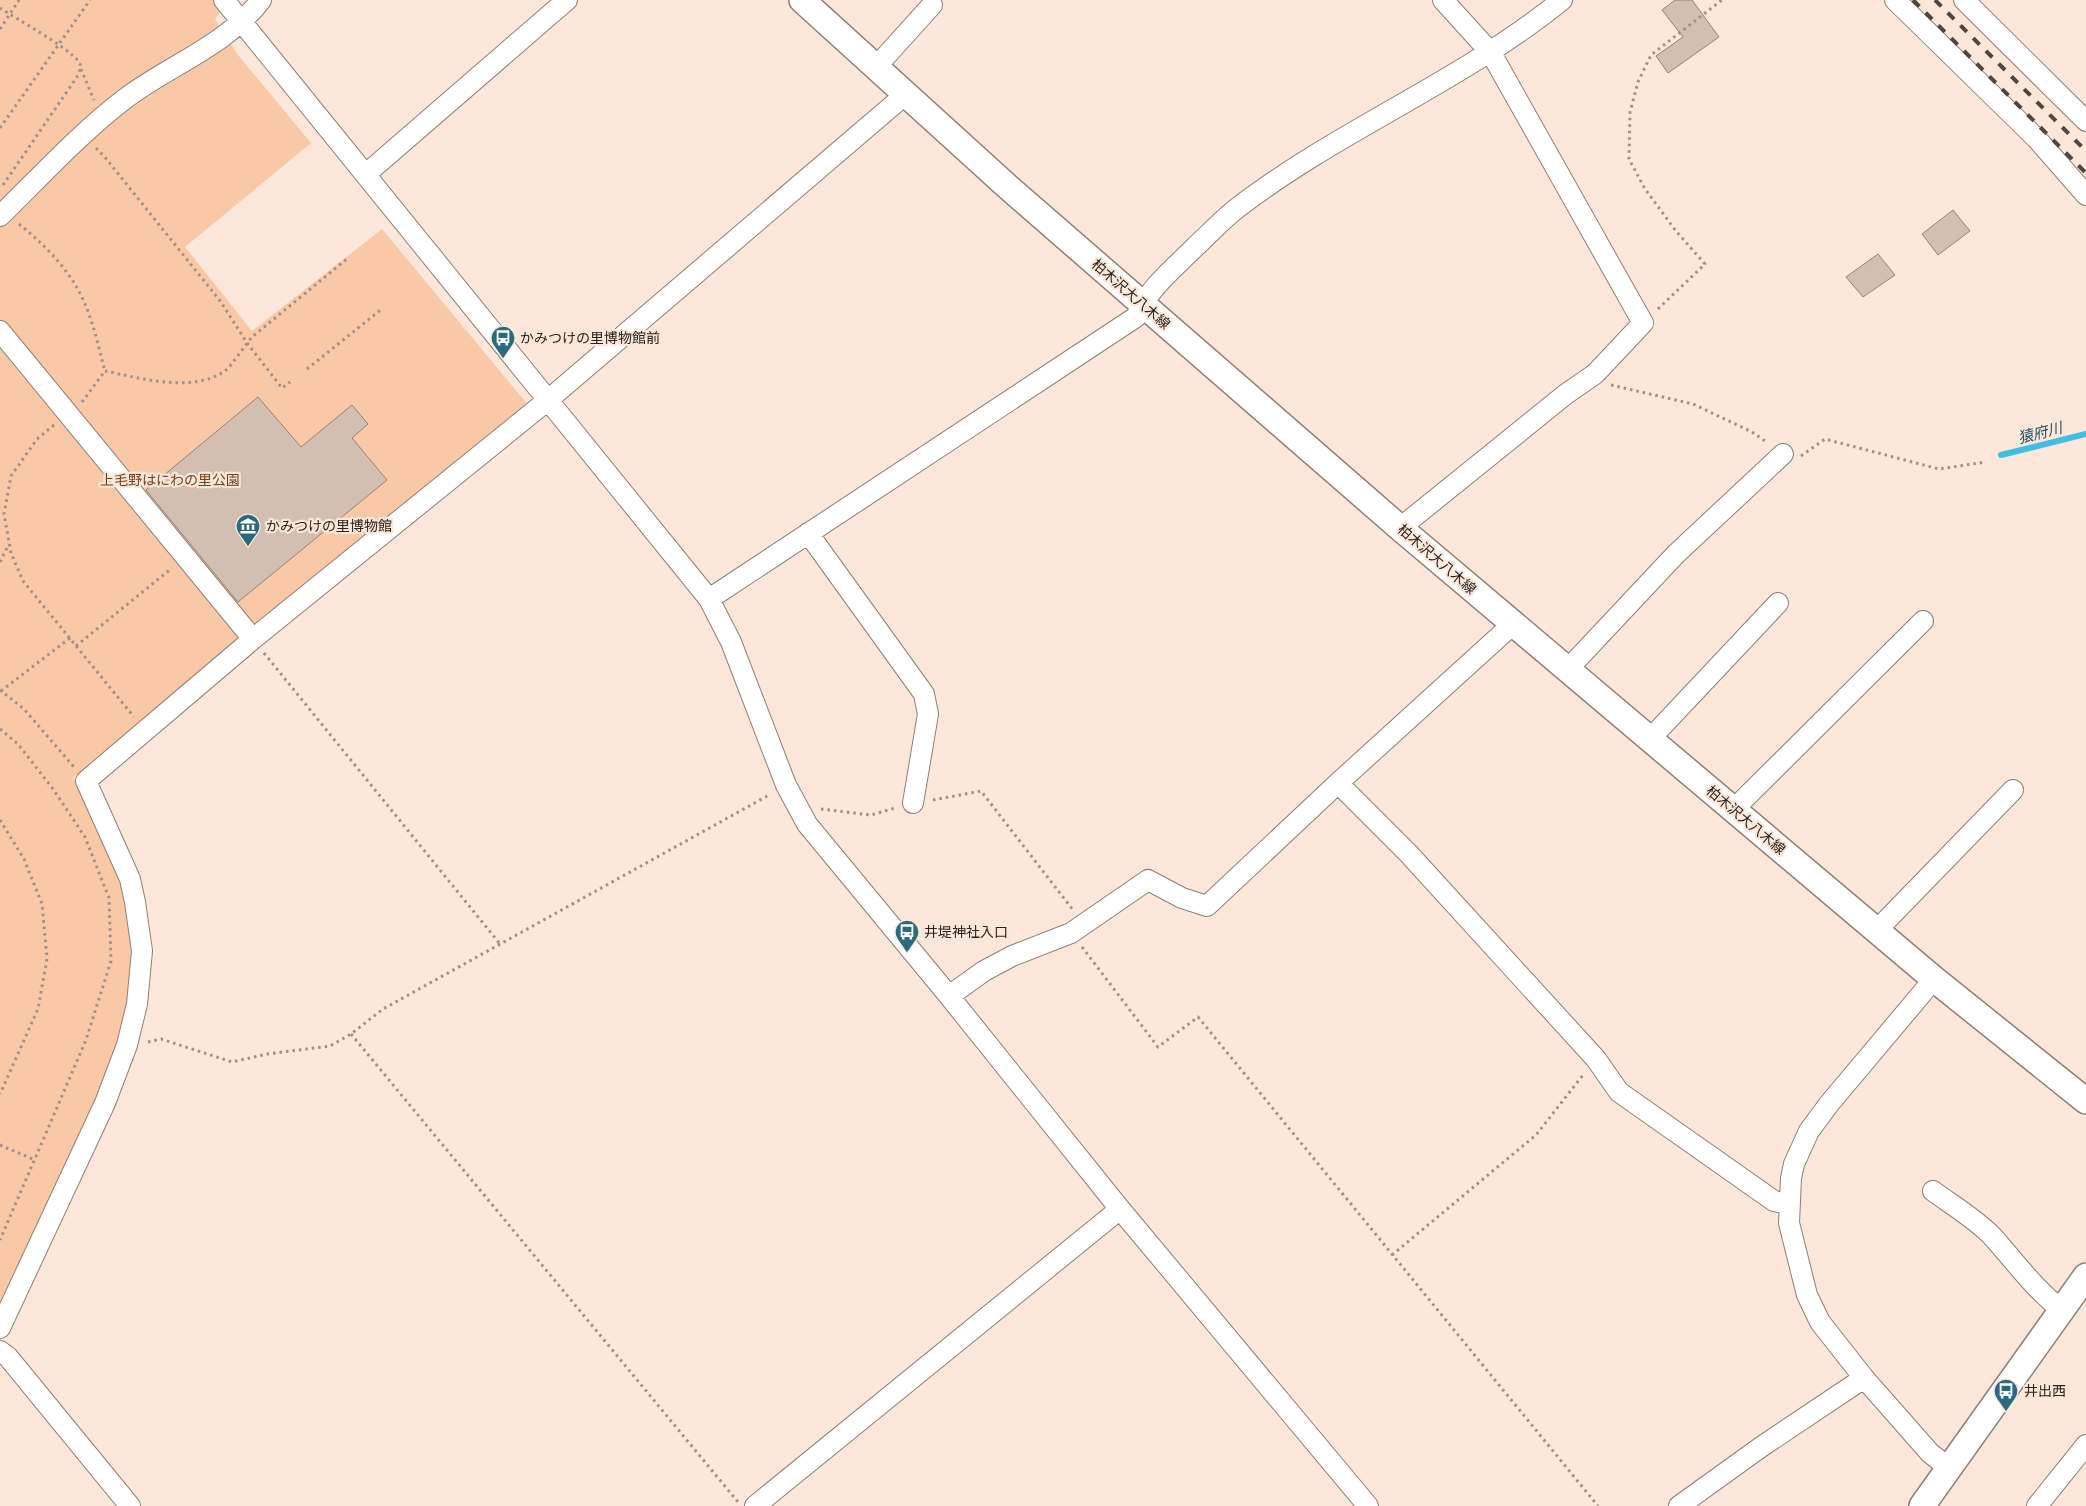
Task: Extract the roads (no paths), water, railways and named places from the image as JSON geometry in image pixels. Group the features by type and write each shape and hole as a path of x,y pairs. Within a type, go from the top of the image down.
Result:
{"main road":[{"name":"柏木沢大八木線","path":"804,1 1008,187 1400,528 1934,979 2086,1102"},
{"path":"1922,1506 2086,1276"}],"street":[{"path":"224,0 709,598 731,642 786,785 807,824 1120,1208 1368,1506"},
{"path":"8,219 106,113 127,97 241,23 261,0"},
{"path":"366,174 568,0"},
{"path":"1400,528 1566,394 1594,374 1643,323 1491,53 1443,0"},
{"path":"709,598 1095,346 1136,317 1153,288 1234,210 1277,179 1309,157 1491,53 1562,0"},
{"path":"1895,0 2037,139 2086,195"},
{"path":"1964,0 2086,121"},
{"path":"876,67 932,5"},
{"path":"0,1328 105,1103 128,1045 140,980 142,950 130,879 86,781 253,639 548,400 906,94"},
{"path":"0,331 253,639"},
{"path":"1568,669 1676,554 1783,454"},
{"path":"808,533 924,694 928,714 913,803"},
{"path":"1650,739 1778,603"},
{"path":"1733,810 1923,621"},
{"path":"949,996 991,967 1012,956 1078,929 1148,880 1182,898 1208,906 1338,783 1513,624"},
{"path":"1338,783 1408,853 1596,1059 1619,1092 1774,1201 1788,1204"},
{"path":"1877,930 2013,790"},
{"path":"1934,979 1819,1116 1809,1131 1794,1164 1788,1204 1793,1242 1811,1306 1820,1322 1864,1378 1930,1453 1949,1468"},
{"path":"1933,1191 1971,1218 1989,1234 2047,1299 2062,1310"},
{"path":"755,1506 1120,1208"},
{"path":"0,1351 8,1357 130,1506"},
{"path":"1679,1506 1761,1447 1864,1378"},
{"path":"2037,1506 2086,1445"}],"waterway":[{"name":"猿府川","path":"2001,455 2086,434"}],"railway":[{"path":"1913,0 2086,173"},
{"path":"1935,0 2086,151"}],"place":[{"name":"かみつけの里博物館前","path":"503,359"},
{"name":"かみつけの里博物館","path":"248,547"},
{"name":"井堤神社入口","path":"907,953"},
{"name":"井出西","path":"2006,1412"}],"park label":[{"name":"上毛野はにわの里公園","path":"170,480"}]}
